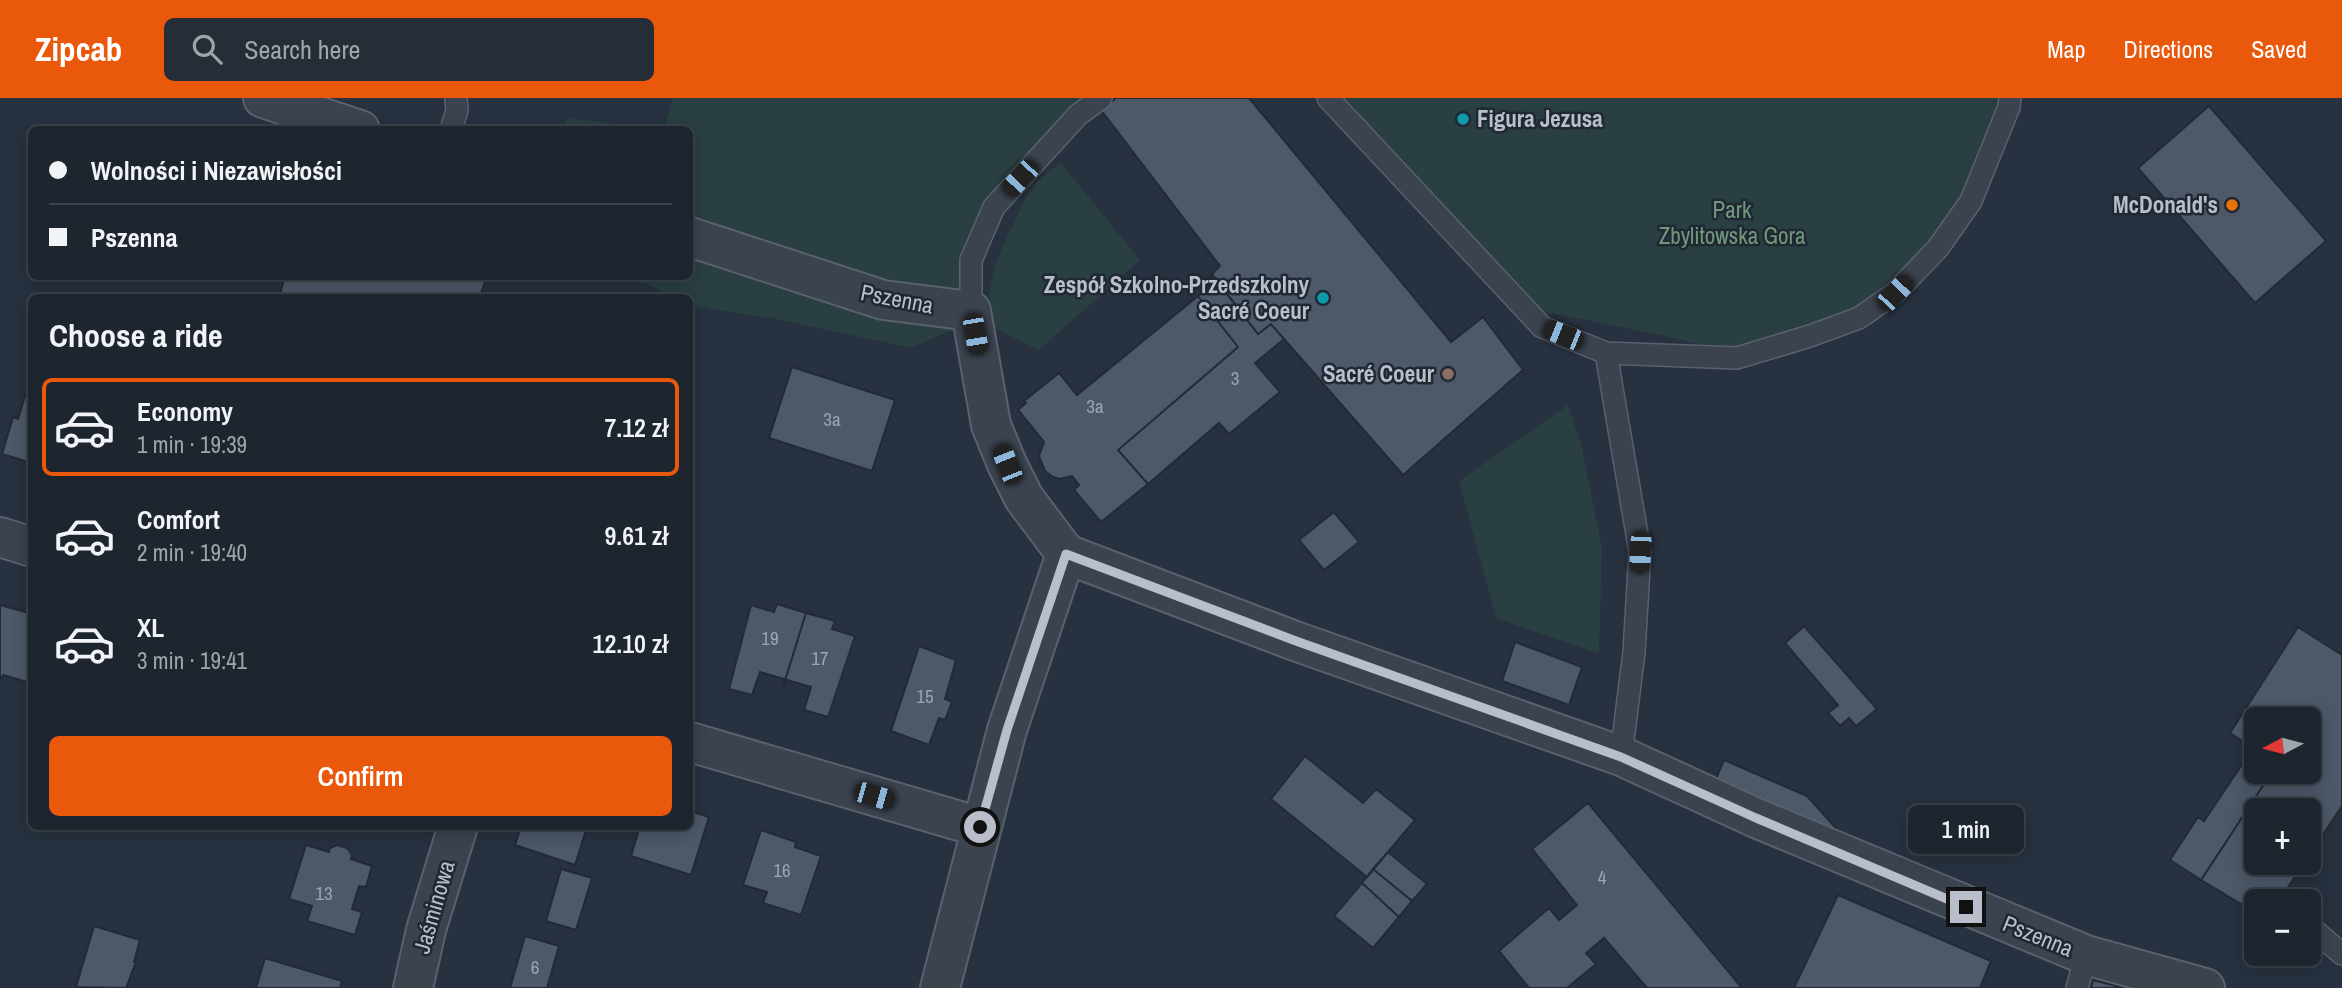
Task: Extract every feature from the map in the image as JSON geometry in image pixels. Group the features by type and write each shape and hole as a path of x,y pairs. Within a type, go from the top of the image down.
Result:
{"street":[{"path":"263,98 348,126"},
{"name":"Pszenna","path":"693,238 883,300 971,311"},
{"path":"940,988 1007,730 1066,554 1024,498 991,425 971,311"},
{"path":"0,537 28,546"},
{"name":"Pszenna","path":"1066,554 1296,641 1621,757 2081,972 2205,988"},
{"path":"693,743 980,827"},
{"name":"Jaśminowa","path":"413,988 426,930 457,830"}],"lane":[{"path":"452,126 457,110 456,98"},
{"path":"971,311 971,260 994,207 1078,115 1101,98"},
{"path":"1328,98 1542,327 1606,353 1737,358 1859,318 1895,293 1938,248 1971,201 2009,107 2010,98"},
{"path":"1606,353 1640,552 1634,652 1621,757"},
{"path":"2321,936 2342,954"}],"green space":[{"path":"673,98 1083,98 1059,120 1038,145 1021,172 995,231 965,324 911,348 771,318 693,306 693,294 666,294 640,280 693,280 693,126 665,126"},
{"name":"Park Zbylitowska Gora","path":"1346,98 2014,98 1986,187 1965,232 1926,270 1848,323 1732,352 1546,312 1496,274 1454,228"},
{"path":"566,118 637,126 564,126"},
{"path":"1061,163 1140,260 1039,350 986,324 991,282 1008,235 1024,201 1038,180"},
{"path":"1568,405 1582,448 1602,548 1599,654 1496,618 1459,481"}],"building":[{"name":"Zespół Szkolno-Przedszkolny Sacré Coeur","path":"1116,98 1249,98 1451,342 1483,317 1523,370 1403,475 1271,324 1258,334 1212,274 1220,266 1101,110"},
{"name":"McDonald's","path":"2209,106 2326,241 2255,303 2138,168"},
{"path":"284,280 486,280 481,293 484,294 280,294"},
{"path":"1216,280 1258,334 1271,324 1284,339 1255,363 1280,392 1229,434 1219,423 1148,484 1118,450 1238,347 1198,296"},
{"path":"1198,296 1238,347 1118,450 1148,484 1101,522 1074,490 1079,485 1072,476 1060,479 1045,471 1039,456 1044,442 1018,410 1026,403 1024,401 1059,373 1077,395"},
{"path":"792,367 895,400 872,471 769,438"},
{"path":"28,386 28,462 2,454 13,417 18,419"},
{"path":"1334,512 1359,542 1324,570 1299,540"},
{"path":"777,604 806,613 783,687 784,679 760,672 752,695 729,689 751,605 774,612"},
{"path":"0,605 28,613 28,679 27,682 3,675 0,682"},
{"path":"806,613 835,621 832,629 855,636 828,717 804,710 811,687 787,680 783,687"},
{"path":"1804,626 1877,709 1856,726 1849,718 1840,726 1828,713 1838,705 1785,643"},
{"path":"2298,627 2342,655 2342,806 2321,838 2321,798 2255,798 2264,784 2321,784 2321,707 2247,707"},
{"path":"1515,642 1582,667 1569,705 1502,681"},
{"path":"919,646 956,660 945,699 952,702 945,720 939,718 929,745 891,731"},
{"path":"2244,711 2244,742 2230,733"},
{"path":"1305,756 1363,803 1376,789 1415,820 1367,877 1271,799"},
{"path":"1724,760 1807,796 1845,838 1715,781"},
{"path":"2244,761 2244,784 2264,784 2255,798 2244,798 2244,815 2201,880 2170,860 2198,817 2204,821"},
{"path":"1588,803 1742,988 1647,988 1604,938 1586,953 1596,964 1567,988 1529,988 1499,951 1549,908 1559,920 1577,905 1532,849"},
{"path":"693,812 709,817 691,875 631,856 639,830 693,830"},
{"path":"2244,815 2244,875 2296,875 2287,889 2244,889 2244,906 2201,880"},
{"path":"520,830 586,830 575,865 515,845"},
{"path":"761,830 796,842 795,847 821,856 801,915 763,903 767,892 743,885"},
{"path":"306,845 329,852 330,848 337,845 347,848 352,855 351,859 372,866 366,887 359,886 352,909 362,912 355,935 307,921 312,906 289,899"},
{"path":"1388,852 1427,884 1412,901 1373,869"},
{"path":"561,869 592,878 576,930 546,921"},
{"path":"1373,869 1412,901 1399,917 1362,883"},
{"path":"1362,883 1399,917 1373,948 1334,916"},
{"path":"1838,895 1991,961 1980,988 1794,988"},
{"path":"94,926 140,940 136,962 126,988 76,987"},
{"path":"525,936 559,946 547,988 510,988"},
{"path":"265,958 342,981 340,988 256,988"},
{"path":"2093,980 2124,988 2091,988"}],"place":[{"name":"Figura Jezusa","path":"1463,119"},
{"name":"McDonald's","path":"2232,205"},
{"name":"Zespół Szkolno-Przedszkolny Sacré Coeur","path":"1323,298"},
{"name":"Sacré Coeur","path":"1448,374"}],"route":[{"path":"980,827 1007,730 1066,554 1296,641 1621,757 1756,818 1966,907"}]}
